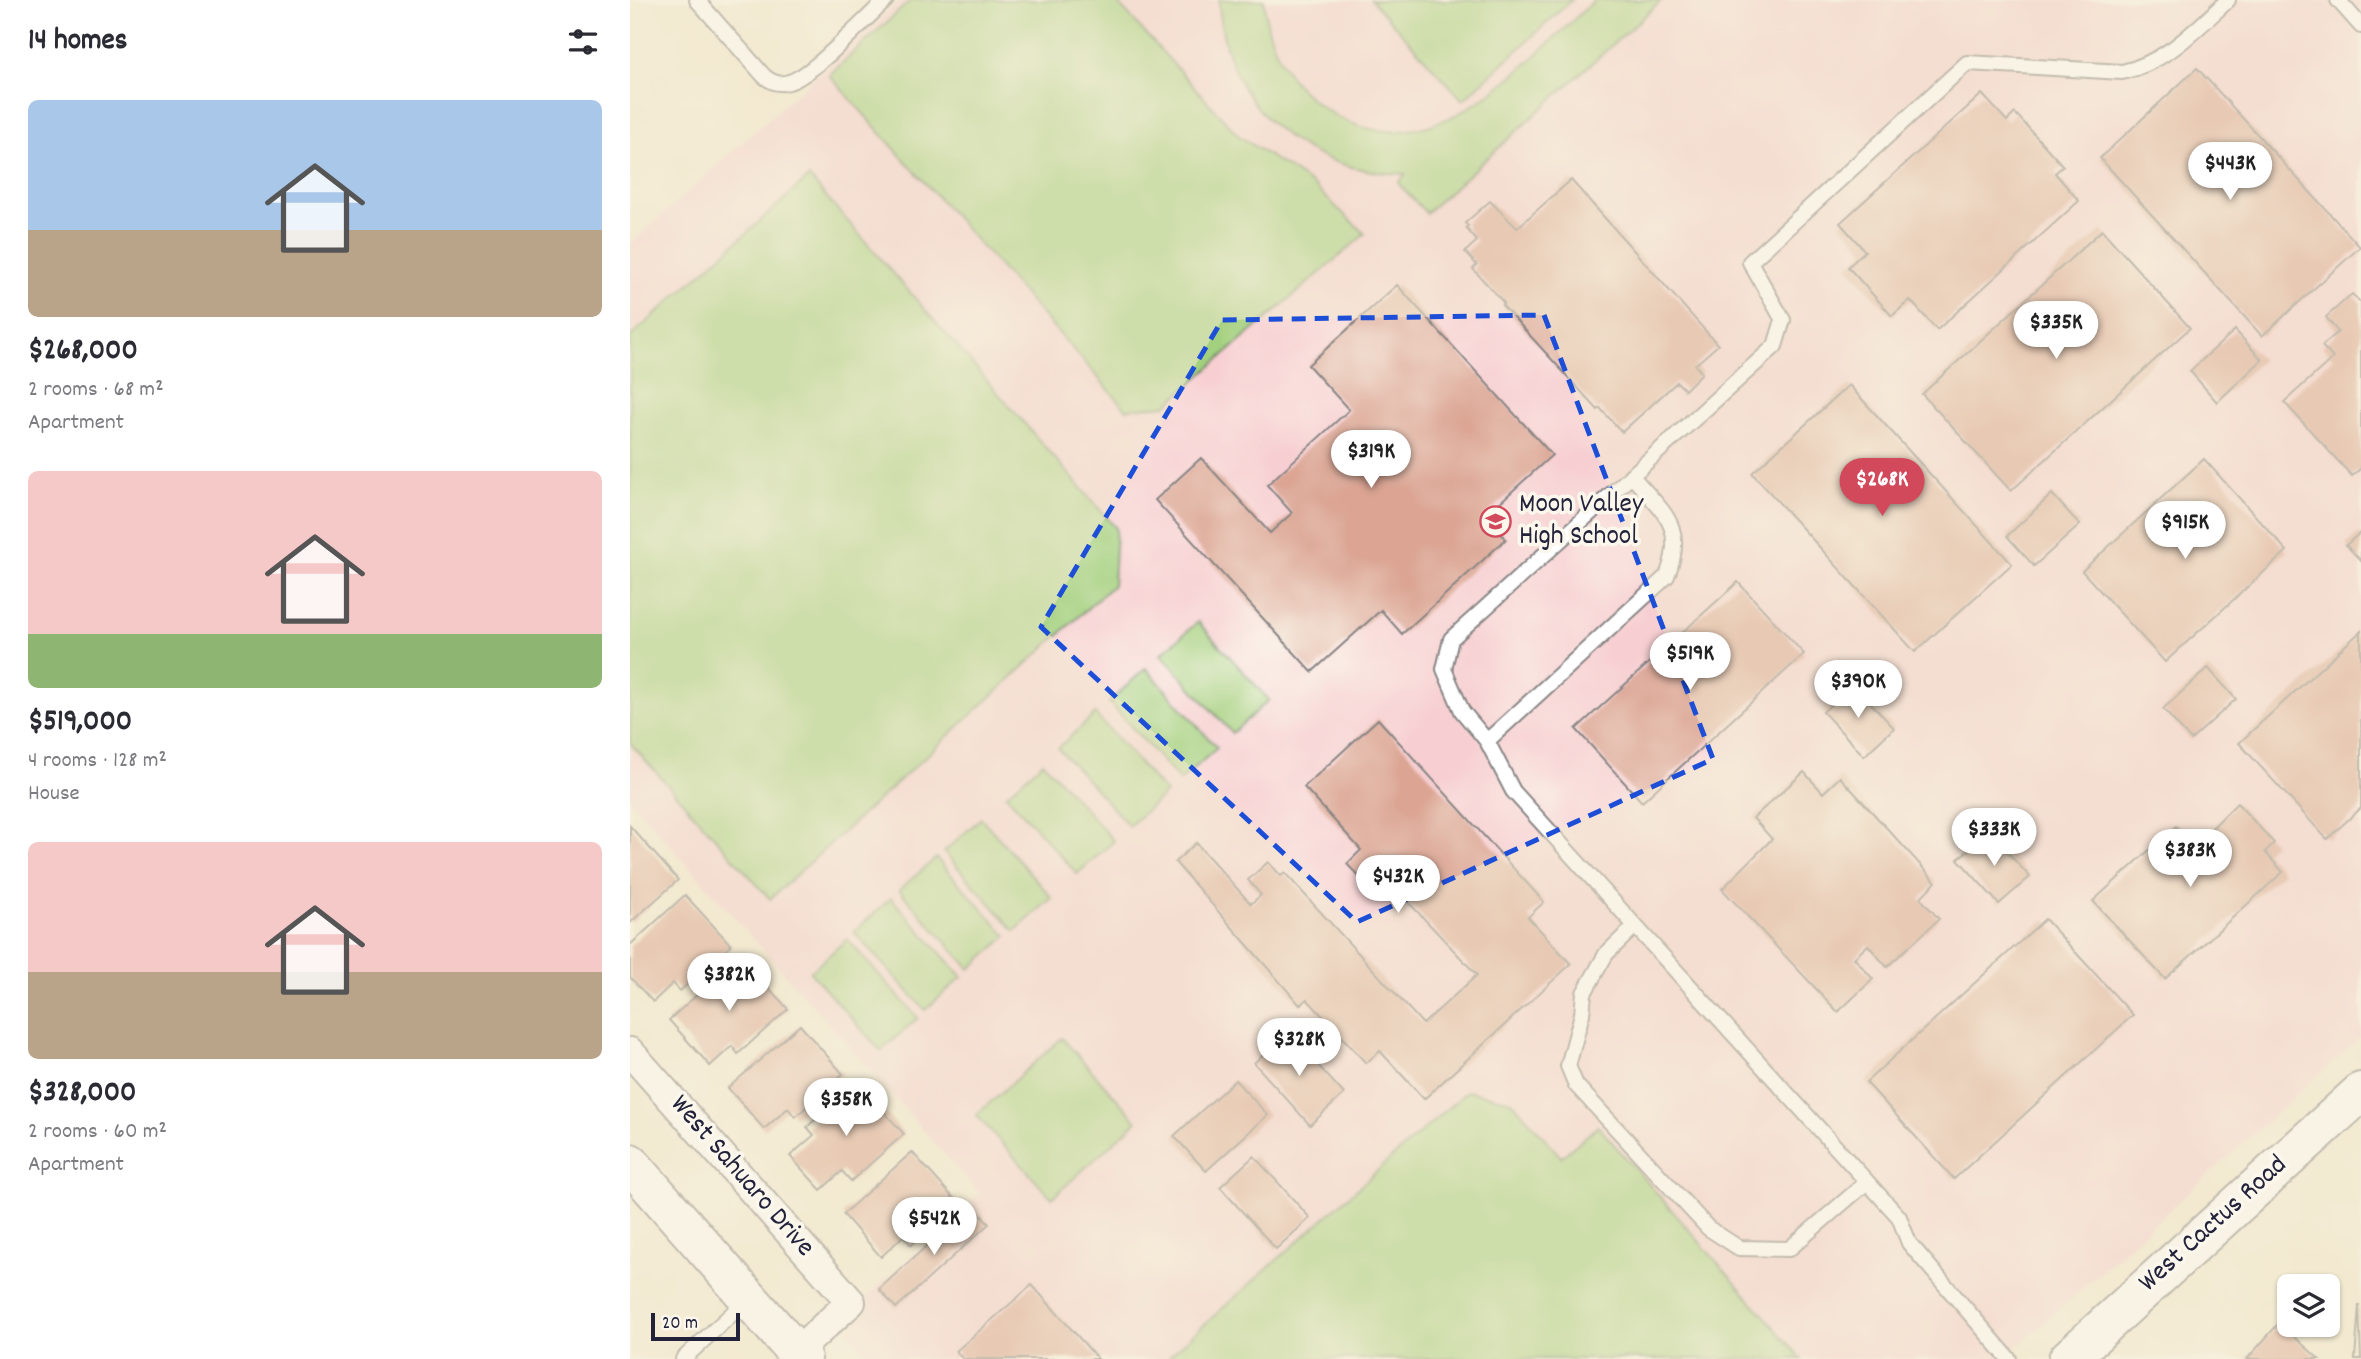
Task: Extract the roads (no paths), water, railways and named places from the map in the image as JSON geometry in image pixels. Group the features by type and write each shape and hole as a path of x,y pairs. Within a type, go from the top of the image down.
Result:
{"main road":[{"name":"West Cactus Road","path":"2068,1359 2361,1092"},
{"path":"633,1172 799,1356"}],"street":[{"name":"West Sahuaro Drive","path":"630,1052 851,1302 799,1356"}],"lane":[{"path":"697,0 764,76 772,83 782,84 802,76 886,0"},
{"path":"2009,1359 1909,1243 1899,1217 1513,791 1487,741 1462,711 1444,669 1451,639 1775,346 1783,320 1750,262 1967,63 2122,72 2145,67 2168,54 2228,0"},
{"path":"2338,0 2361,26"},
{"path":"1487,741 1667,576 1677,552 1673,524 1631,475"},
{"path":"1635,926 1606,954 1584,993 1582,1013 1567,1066 1576,1084 1708,1228 1739,1248 1788,1249 1867,1182"},
{"path":"683,1359 748,1299"}],"place":[{"name":"Moon Valley High School","path":"1496,522"}]}
